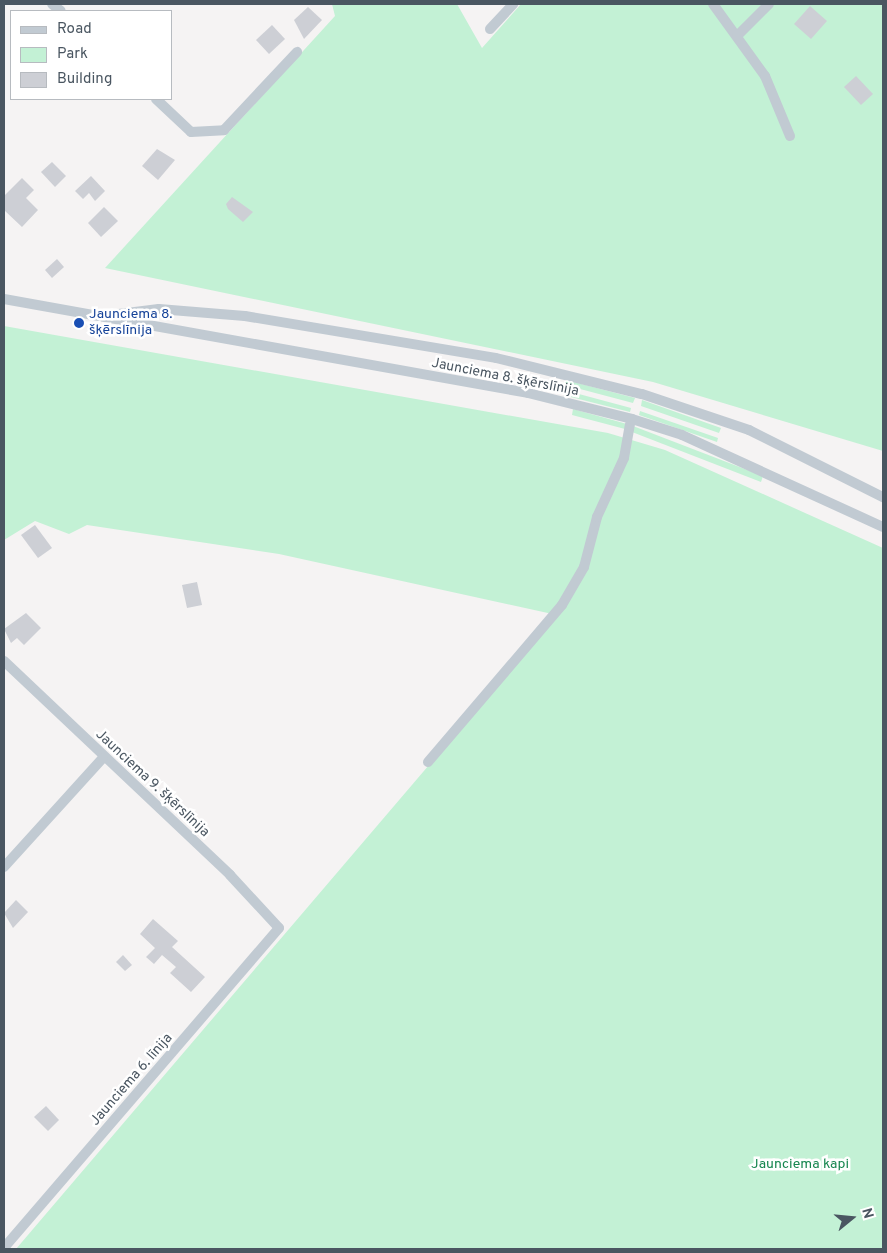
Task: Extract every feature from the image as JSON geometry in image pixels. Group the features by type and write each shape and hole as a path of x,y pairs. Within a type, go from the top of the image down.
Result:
{"street":[{"path":"490,29 513,4"},
{"path":"713,4 765,76 790,136"},
{"path":"737,36 769,4"},
{"path":"157,100 191,132 224,130 298,52"},
{"name":"Jaunciema 8. šķērslīnija","path":"4,299 528,394 632,419 682,435 883,527"},
{"name":"Jaunciema 8. šķērslīnija","path":"102,316 158,308 245,316 496,358 642,394 749,430 883,497"},
{"path":"428,762 562,605 584,567 597,517 624,458 630,425"},
{"name":"Jaunciema 9. šķērslīnija","path":"4,661 103,758 230,875 279,928"},
{"path":"4,867 103,758"},
{"name":"Jaunciema 6. līnija","path":"4,1248 279,928"}],"green space":[{"path":"332,4 457,4 482,48 521,4 883,4 883,451 653,382 105,268 335,16"},
{"name":"Jaunciema kapi","path":"4,326 608,433 665,450 883,548 883,1249 16,1249 557,615 279,554 87,525 69,534 35,521 4,540"},
{"path":"566,380 635,398 633,403 565,385"},
{"path":"564,390 631,408 630,412 563,395"},
{"path":"642,400 721,428 719,433 641,406"},
{"path":"573,409 627,424 625,429 572,415"},
{"path":"640,411 718,438 717,442 639,415"},
{"path":"633,426 763,476 761,482 632,432"}],"building":[{"path":"810,6 827,21 811,39 794,24"},
{"path":"308,7 322,20 304,39 294,20"},
{"path":"272,25 285,39 269,54 256,40"},
{"path":"856,76 873,94 861,105 844,87"},
{"path":"157,149 175,160 158,180 142,166"},
{"path":"52,162 66,176 55,187 41,172"},
{"path":"91,176 105,191 95,201 89,193 83,199 75,191"},
{"path":"22,178 34,190 26,198 38,210 22,227 4,210 4,196"},
{"path":"232,197 253,212 243,222 228,209 226,204"},
{"path":"104,207 118,221 101,237 88,223"},
{"path":"57,259 64,267 52,278 45,270"},
{"path":"35,525 52,548 38,558 21,535"},
{"path":"197,582 202,605 187,608 182,585"},
{"path":"26,613 41,628 24,645 17,638 11,643 4,629"},
{"path":"16,900 28,912 13,928 4,913"},
{"path":"153,919 178,941 172,947 205,977 191,992 170,973 176,967 162,955 154,964 146,957 155,948 140,934"},
{"path":"123,955 132,965 125,971 116,962"},
{"path":"46,1106 59,1120 48,1131 34,1117"}],"place":[{"name":"Jaunciema 8. šķērslīnija","path":"79,323"}]}
